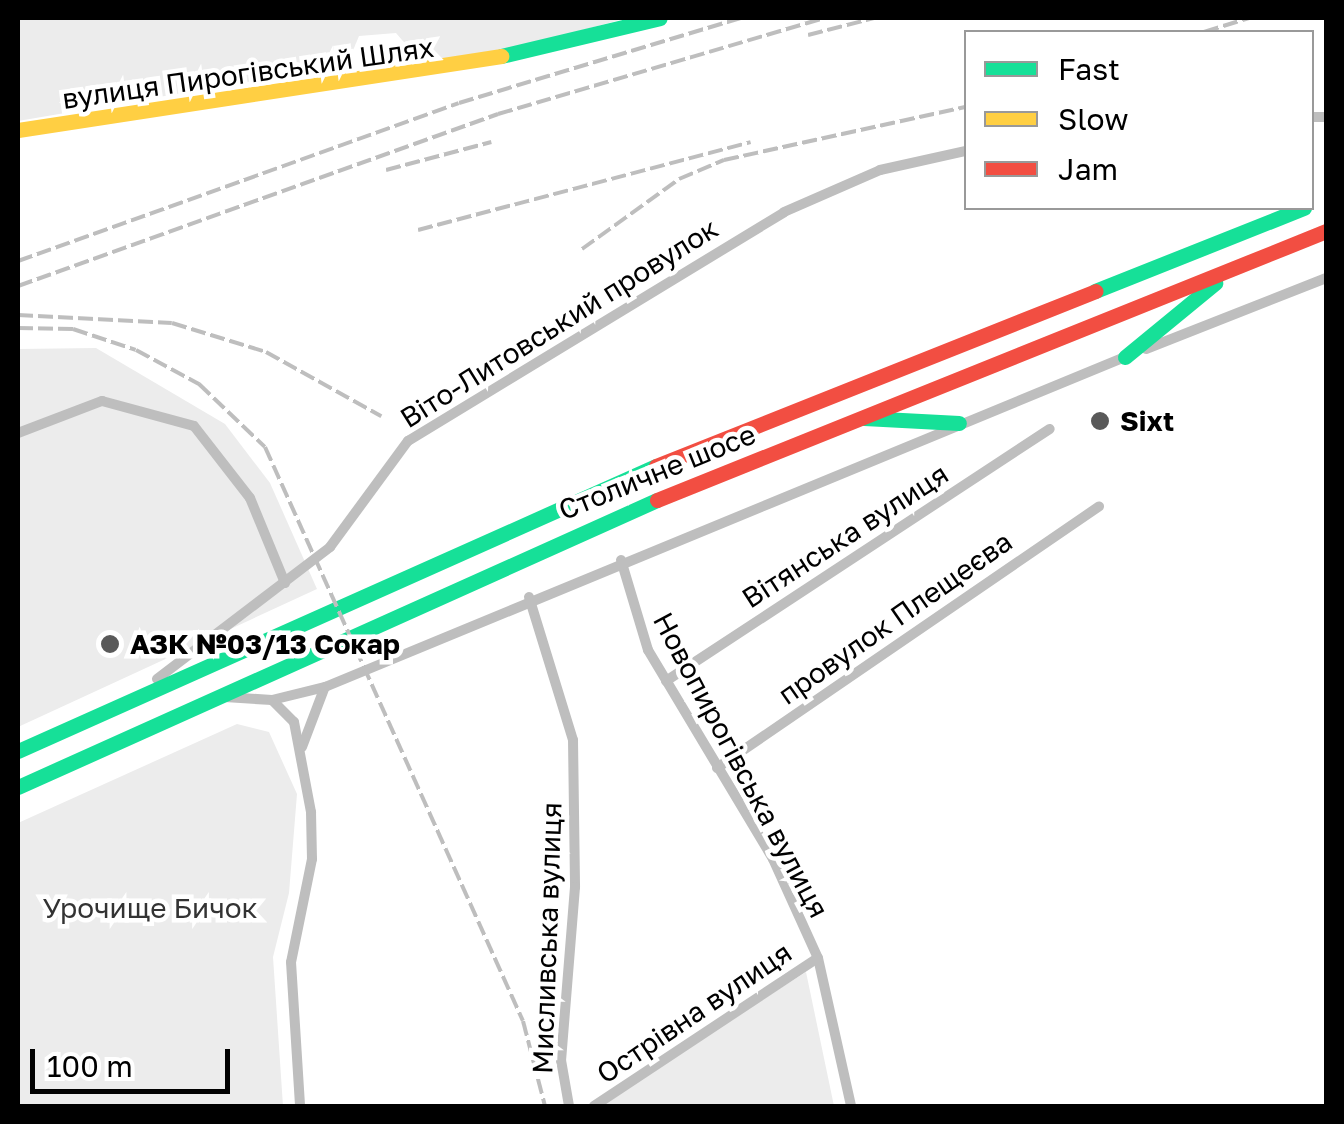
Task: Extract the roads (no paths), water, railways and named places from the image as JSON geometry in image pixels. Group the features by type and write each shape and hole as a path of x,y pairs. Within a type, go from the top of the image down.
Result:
{"main road":[{"name":"вулиця Пирогівський Шлях","path":"18,130 443,70 660,18"},
{"name":"Столичне шосе","path":"18,751 528,517 1299,210"},
{"name":"Столичне шосе","path":"18,787 210,696 857,418 1326,230"},
{"path":"1126,357 1232,269"},
{"path":"857,418 959,424"}],"street":[{"name":"Віто-Литовський провулок","path":"140,692 284,584 344,531 408,441 784,212 880,170 964,151"},
{"path":"210,696 272,700 326,687 529,597 1326,278"},
{"path":"18,433 102,401 194,426 250,498 284,584"},
{"name":"Вітянська вулиця","path":"666,681 1050,429"},
{"name":"провулок Плещеєва","path":"717,768 1099,506"},
{"name":"Новопирогівська вулиця","path":"622,560 638,627 818,958 851,1106"},
{"name":"Мисливська вулиця","path":"529,597 573,740 576,886 562,1060 569,1106"},
{"path":"302,748 326,687"},
{"path":"272,700 294,722 302,748 312,859 291,962 300,1106"},
{"name":"Острівна вулиця","path":"594,1106 818,958"}],"railway":[{"path":"18,261 459,103 741,18"},
{"path":"18,286 498,114 825,18"},
{"path":"808,35 874,18"},
{"path":"1210,30 1249,18"},
{"path":"582,249 679,179 724,160 964,107"},
{"path":"386,170 491,142"},
{"path":"418,230 751,142"},
{"path":"18,315 172,323 266,352 381,416"},
{"path":"18,328 73,329 136,350 199,384 265,447 523,1021 545,1106"}],"place":[{"name":"Sixt","path":"1100,421"},
{"name":"АЗК №03/13 Сокар","path":"110,644"}],"park label":[{"name":"Урочище Бичок","path":"150,908"}]}
